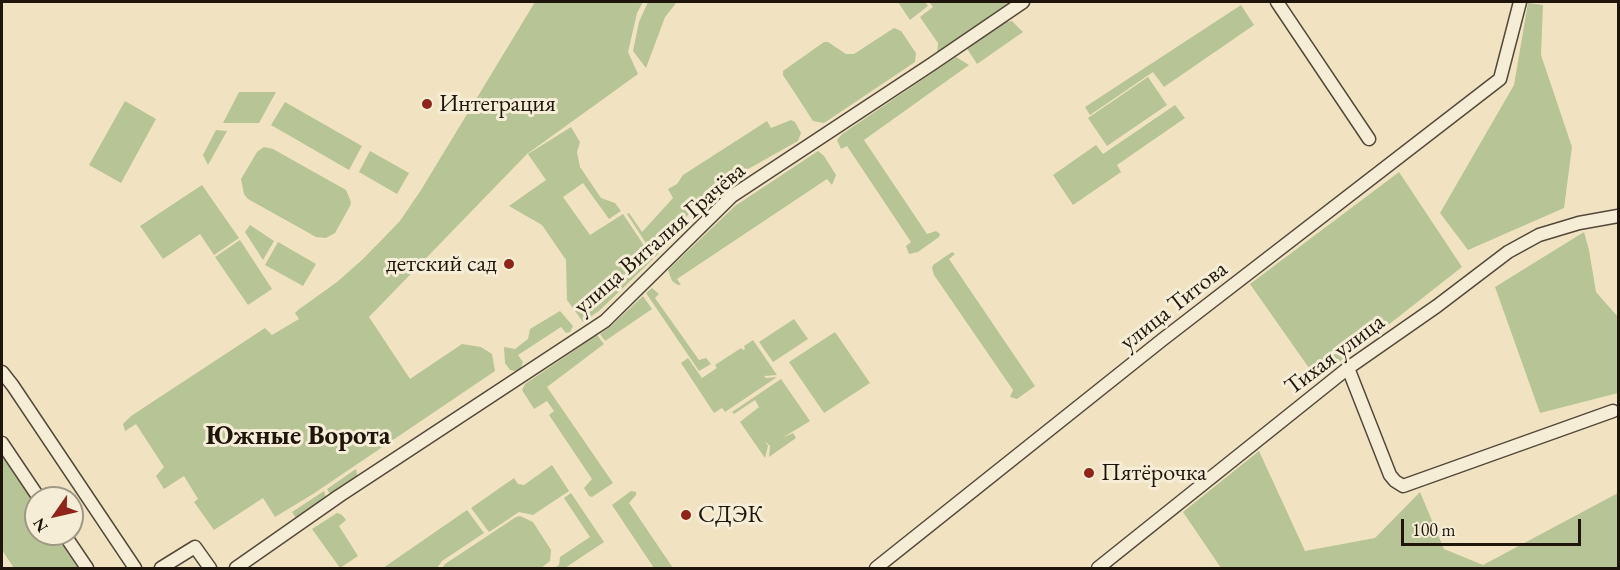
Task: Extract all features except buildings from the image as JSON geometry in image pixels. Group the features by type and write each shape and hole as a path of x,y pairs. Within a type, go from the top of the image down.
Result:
{"street":[{"name":"улица Виталия Грачёва","path":"236,568 339,496 605,321 732,196 1023,2"},
{"path":"1277,2 1369,139"},
{"name":"улица Титова","path":"876,568 1162,340 1500,79 1520,2"},
{"name":"Тихая улица","path":"1098,568 1348,368 1437,306 1508,252 1539,235 1579,223 1618,216"},
{"path":"1348,368 1390,475 1403,486 1613,411"},
{"path":"2,372 135,568"},
{"path":"2,443 31,486"},
{"path":"72,546 87,568"},
{"path":"161,568 195,547 210,568"}],"green space":[{"path":"535,2 643,2 637,13 628,52 638,74 527,154 369,317 410,379 462,344 481,347 492,354 495,371 313,494 275,517 263,498 214,530 194,502 198,499 184,476 164,489 156,476 164,467 136,424 125,431 123,424 131,416 265,328 272,335 299,319 295,313 298,310 337,282 363,259 400,221 421,190"},
{"path":"648,2 677,2 665,17 646,68 633,51 639,22"},
{"path":"898,2 925,2 928,6 910,20"},
{"path":"929,2 1014,2 937,53 938,43 920,17 933,7"},
{"path":"1528,3 1543,5 1541,55 1572,147 1564,208 1468,250 1440,213 1514,85"},
{"path":"1241,5 1254,25 1164,87 1153,72 1090,115 1085,107"},
{"path":"1012,21 1023,32 977,64 966,47 1005,22"},
{"path":"894,28 901,31 916,53 915,62 824,123 813,121 783,75 783,71 824,42 828,42 846,54 854,54"},
{"path":"956,57 969,65 864,140 927,234 936,231 940,234 918,252 909,254 906,246 911,242 847,146 841,149 837,140 842,134"},
{"path":"1148,77 1167,105 1107,146 1088,118"},
{"path":"239,92 276,92 259,123 223,123"},
{"path":"125,101 156,119 121,183 89,165"},
{"path":"285,102 362,146 349,170 271,125"},
{"path":"1175,105 1185,118 1117,165 1121,172 1073,205 1053,175 1096,145 1103,154"},
{"path":"791,120 795,122 801,133 798,141 718,186 655,247 659,253 655,257 627,214 629,213 642,232 673,198 668,189 677,184 683,175 767,121 771,128"},
{"path":"571,127 580,142 577,152 580,167 601,198 615,203 621,211 609,219 583,183 563,197 590,235 623,214 653,259 599,311 583,322 567,300 566,260 542,225 509,206 546,180 528,154"},
{"path":"216,130 227,131 208,165 203,155"},
{"path":"264,147 273,149 346,190 351,202 350,206 335,233 326,238 316,237 248,199 244,194 241,179 257,152"},
{"path":"370,151 409,173 397,194 359,172"},
{"path":"818,151 836,175 832,185 827,179 677,279 681,285 672,281 668,270 735,206"},
{"path":"1399,172 1462,267 1355,351 1316,378 1250,284"},
{"path":"202,185 239,238 214,255 200,234 163,259 140,226"},
{"path":"250,225 274,241 263,260 245,232"},
{"path":"1584,232 1596,292 1618,317 1618,393 1540,413 1495,287"},
{"path":"240,240 272,289 248,305 215,257"},
{"path":"278,242 316,264 303,286 265,265"},
{"path":"952,252 955,254 949,259 1035,386 1017,399 1010,397 1013,390 934,275 933,265"},
{"path":"652,288 659,294 655,298 699,360 706,358 711,364 699,371 646,293"},
{"path":"643,296 652,309 605,341 600,334"},
{"path":"560,311 573,326 570,332 566,333 561,327 518,355 523,362 520,370 510,370 505,363 504,347 515,349 528,339 530,329"},
{"path":"794,319 808,339 773,362 759,342"},
{"path":"835,332 870,383 824,413 789,362"},
{"path":"597,335 604,344 547,387 613,483 592,497 584,488 592,479 549,415 554,411 547,401 534,409 522,390 525,384"},
{"path":"753,340 777,375 764,376 766,378 777,377 725,412 722,408 714,413 681,363 688,358 702,378 717,368 715,365 741,348 745,349 744,346"},
{"path":"781,379 810,421 782,438 793,433 796,438 769,457 770,446 765,441 768,446 765,458 740,422 759,407 755,400 734,414 732,412"},
{"path":"1259,451 1305,551 1375,538 1420,492 1444,549 1483,565 1618,493 1618,568 1221,568 1183,512"},
{"path":"2,454 24,488 24,546 63,546 78,568 14,568 2,550"},
{"path":"552,465 569,491 533,515 519,512 489,532 471,508 514,478 518,484 524,485"},
{"path":"356,469 358,479 332,497 327,489"},
{"path":"324,491 327,501 296,518 292,512"},
{"path":"631,491 636,492 636,495 629,503 673,568 654,568 612,505"},
{"path":"571,493 604,542 565,568 555,568 559,565 560,557 590,537 564,498"},
{"path":"467,510 484,533 442,561 437,568 383,568"},
{"path":"337,513 346,520 339,526 358,556 340,568 312,529"},
{"path":"520,516 533,522 551,550 550,561 541,568 442,568 445,564"}],"place":[{"name":"Интеграция","path":"427,104"},
{"name":"детский сад","path":"509,264"},
{"name":"Пятёрочка","path":"1089,473"},
{"name":"СДЭК","path":"686,515"}],"district":[{"name":"Южные Ворота","path":"298,437"}]}
